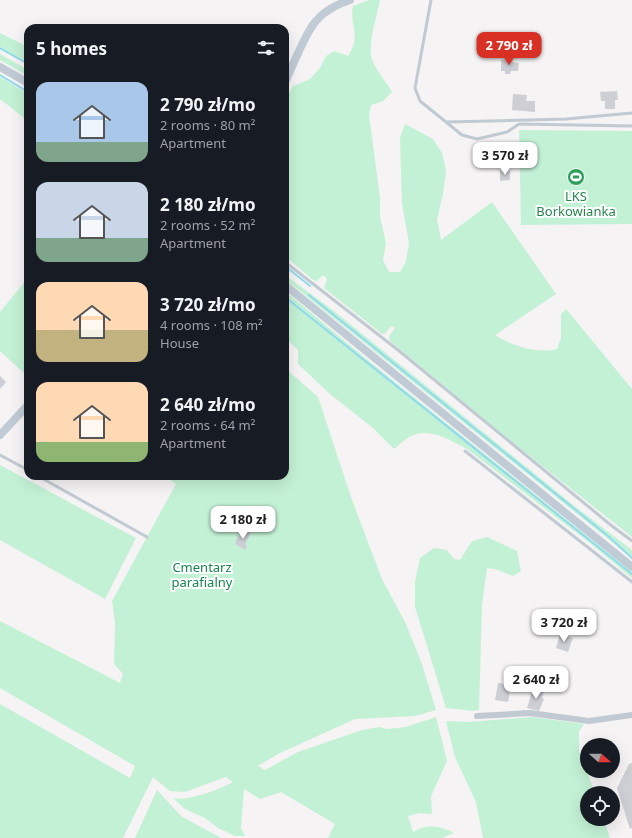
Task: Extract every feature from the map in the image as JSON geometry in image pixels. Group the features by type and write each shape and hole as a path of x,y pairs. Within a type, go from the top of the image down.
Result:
{"main road":[{"path":"289,74 316,21 326,12 339,4 350,0"},
{"path":"0,67 24,81"},
{"path":"289,288 632,567"},
{"path":"0,435 24,409"}],"street":[{"path":"477,716 530,714 589,721 632,715"}],"lane":[{"path":"432,0 415,88 420,101 462,135 477,139 507,132 519,124 632,126"},
{"path":"447,122 566,119 632,113"},
{"path":"289,265 398,350 612,526 632,540"},
{"path":"465,451 632,582"},
{"path":"0,455 24,468"},
{"path":"45,480 147,537"}],"green space":[{"path":"369,0 380,0 372,35 371,55 377,70 392,92 383,101 371,105 369,114 380,198 380,217 386,243 383,260 389,272 400,272 406,262 409,243 402,203 400,138 405,124 433,139 442,153 446,170 443,194 437,219 441,240 492,202 556,294 495,335 509,343 525,348 534,350 557,349 561,338 561,314 566,309 632,389 632,537 508,439 390,341 389,336 395,328 391,326 385,334 382,334 324,288 327,279 323,275 317,281 313,280 289,259 289,94 293,86 310,79 320,68 326,56 334,51 348,56 352,49 355,37 352,19 353,6"},
{"path":"0,33 24,45 24,61 0,47"},
{"path":"0,54 24,68 24,74 0,60"},
{"path":"0,77 24,92 24,118 0,99"},
{"name":"LKS Borkowianka","path":"519,130 632,131 632,224 521,225"},
{"path":"289,278 334,311 577,508 632,550 632,558 289,282"},
{"path":"24,283 24,373 0,351 0,312"},
{"path":"289,294 365,358 632,572 632,578 590,543 467,449 446,438 424,433 409,437 394,449 373,428 330,394 298,364 298,350 289,342"},
{"name":"Cmentarz parafialny","path":"289,372 318,397 352,500 382,579 406,624 422,664 436,710 415,716 355,719 278,754 258,766 265,770 298,752 362,730 379,727 387,729 406,727 436,717 447,761 431,796 432,814 419,813 408,816 413,832 418,829 434,826 444,828 454,833 442,838 328,838 335,824 281,792 260,799 244,789 241,828 245,836 235,836 218,828 205,818 185,809 173,798 179,799 195,797 233,782 226,777 185,792 170,791 153,777 123,838 0,838 0,704 130,778 135,766 0,688 0,621 120,683 123,674 114,664 115,623 112,601 176,484 170,480 289,480"},
{"path":"0,465 24,478 24,480 28,480 136,538 105,599 0,540"},
{"path":"487,537 517,551 521,571 513,576 495,569 487,568 482,605 479,710 474,711 446,708 415,607 415,582 420,558 434,548 447,550 454,559 460,560 472,541"},
{"path":"533,717 584,724 579,731 580,778 589,778 592,786 580,786 580,826 606,826 610,838 483,838 476,802 455,757 446,721 468,722"},
{"path":"157,790 181,816 221,838 135,838"}],"building":[{"path":"507,58 512,58 512,62 519,63 518,71 511,71 510,74 505,74 505,71 501,71 501,60 507,60"},
{"path":"617,91 618,100 615,100 615,109 605,109 605,101 601,101 600,92"},
{"path":"513,94 527,95 526,101 535,101 535,112 512,110"},
{"path":"500,171 510,171 510,180 500,181"},
{"path":"0,376 6,382 0,389"},
{"path":"246,531 251,533 245,544 247,546 245,550 235,544 238,535 242,538"},
{"path":"567,613 575,615 572,628 563,626"},
{"path":"560,634 573,638 568,652 556,648"},
{"path":"498,683 511,685 508,702 495,700"},
{"path":"533,688 544,691 542,698 544,699 539,711 527,708"},
{"path":"632,763 632,828 630,829 620,797 620,786 618,786 629,764"}],"waterway":[{"path":"0,48 24,62"},
{"path":"0,75 24,90"},
{"path":"289,269 310,286"},
{"path":"309,295 608,536 632,558"},
{"path":"289,300 632,574"}],"place":[{"name":"LKS Borkowianka","path":"576,177"}]}
